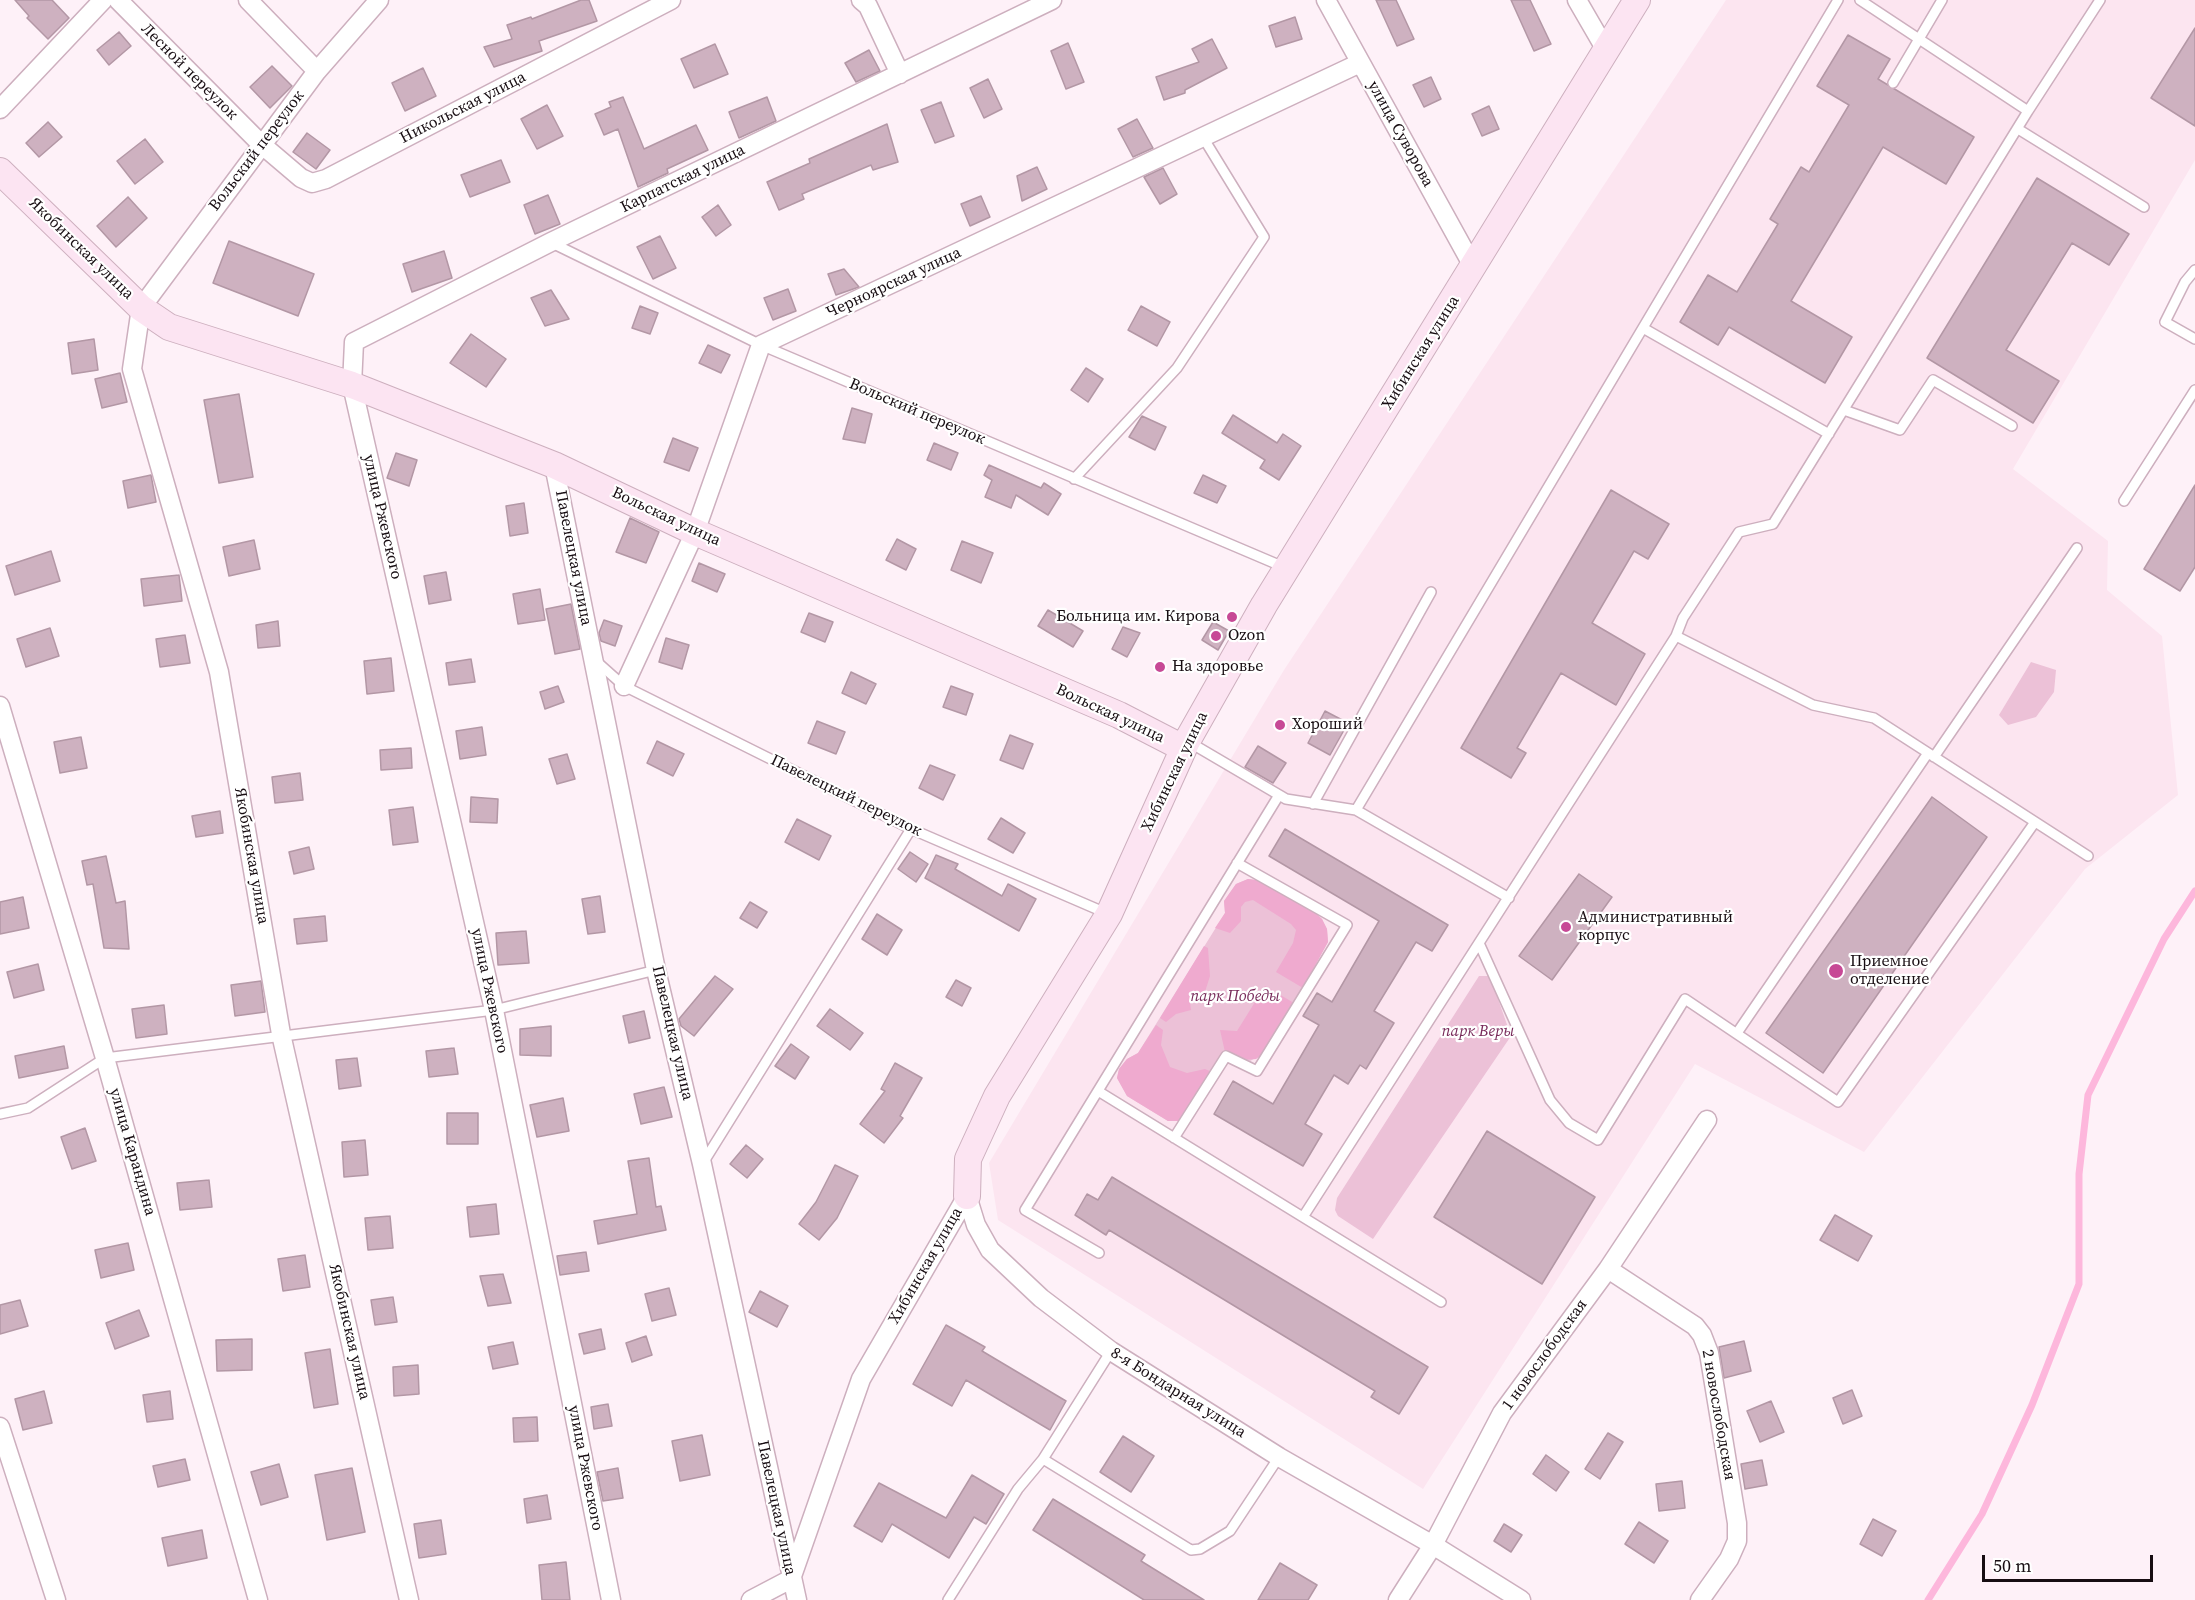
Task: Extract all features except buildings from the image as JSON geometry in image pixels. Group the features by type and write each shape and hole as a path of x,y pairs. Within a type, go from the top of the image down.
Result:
{"street":[{"path":"0,109 103,0"},
{"name":"Лесной переулок","path":"118,0 261,144"},
{"path":"248,0 317,71"},
{"name":"Вольский переулок","path":"141,308 317,71 379,0"},
{"name":"Никольская улица","path":"261,144 306,182 319,182 671,0"},
{"path":"861,0 868,6 900,74"},
{"name":"Карпатская улица","path":"352,385 354,342 551,242 1052,0"},
{"name":"улица Суворова","path":"1326,0 1474,268"},
{"path":"1577,0 1606,50"},
{"name":"Хибинская улица","path":"791,1579 861,1379 967,1196 968,1159 997,1095 1109,914 1185,745 1264,604 1288,569 1474,268 1637,0"},
{"name":"Черноярская улица","path":"761,345 1204,139 1360,63"},
{"name":"Якобинская улица","path":"0,171 141,308 132,369 219,672 281,1035 409,1600"},
{"name":"Вольская улица","path":"141,308 169,327 352,385 554,465 695,532 1185,745"},
{"path":"624,686 695,532 761,345"},
{"name":"улица Ржевского","path":"352,385 494,1010 611,1600"},
{"name":"Павелецкая улица","path":"554,465 656,970 702,1164 797,1600"},
{"name":"улица Карандина","path":"0,706 105,1058 258,1600"},
{"name":"1 новослободская","path":"1398,1600 1433,1545 1502,1413 1608,1269 1707,1120"},
{"name":"8-я Бондарная улица","path":"967,1196 976,1225 990,1250 1041,1298 1110,1351 1279,1457 1433,1545 1521,1600"},
{"name":"2 новослободская","path":"1608,1269 1695,1326 1702,1335 1709,1353 1737,1523 1737,1541 1729,1559 1700,1600"},
{"path":"0,1427 56,1600"},
{"path":"751,1600 791,1579"}],"lane":[{"path":"1356,810 1838,0"},
{"path":"1860,0 2028,111"},
{"path":"1893,83 1942,0"},
{"path":"1304,1217 1676,636 1683,618 1739,532 1773,524 2028,111 2100,0"},
{"path":"2018,129 2144,207"},
{"path":"1074,479 1177,368 1264,237 1204,139"},
{"name":"Вольский переулок","path":"551,242 761,345 1288,569"},
{"path":"2195,270 2185,282 2165,322 2195,339"},
{"path":"1643,328 1829,434"},
{"path":"1844,410 1900,430 1933,380 2012,426"},
{"path":"2124,501 2195,390"},
{"path":"1737,1033 2077,548"},
{"path":"1313,804 1431,592"},
{"path":"1676,636 1813,705 1874,718 2088,856"},
{"name":"Павелецкий переулок","path":"593,658 624,686 911,829 1109,914"},
{"path":"1185,745 1286,799 1356,810 1509,898"},
{"path":"1100,1252 1025,1210 1279,795"},
{"path":"1479,943 1550,1100 1569,1123 1598,1140 1685,999 1838,1102 2035,822"},
{"path":"702,1164 911,829"},
{"path":"1174,1138 1227,1056 1257,1071 1347,925 1237,862"},
{"path":"0,1114 28,1108 105,1058 494,1010 656,970"},
{"path":"1098,1090 1441,1302"},
{"path":"948,1600 1018,1489 1043,1460 1110,1351"},
{"path":"1043,1460 1191,1551 1200,1549 1230,1531 1279,1457"}],"shaded area":[{"path":"1726,0 2195,0 2195,160 2013,469 2108,541 2107,590 2162,636 2178,795 2085,869 1864,1152 1695,1064 1423,1489 998,1220 989,1163 1284,670"},
{"path":"1248,879 1256,880 1313,911 1322,919 1327,929 1328,942 1303,988 1276,972 1293,943 1296,930 1291,924 1253,900 1245,902 1241,907 1241,921 1230,933 1215,928 1225,913 1224,901 1236,884"},
{"path":"1204,946 1208,948 1210,976 1204,995 1196,995 1190,1002 1191,1010 1176,1014 1166,1022 1160,1018"},
{"path":"1265,986 1294,1003 1265,1053 1256,1059 1242,1060 1225,1052 1220,1030 1237,1031"},
{"path":"1156,1025 1163,1030 1161,1045 1170,1067 1187,1073 1205,1069 1212,1072 1181,1121 1168,1121 1127,1096 1117,1078 1119,1069 1127,1059 1138,1053"}],"green space":[{"path":"2031,662 2056,670 2054,692 2036,717 2008,725 1999,715"},
{"name":"парк Победы","path":"1248,879 1256,880 1313,911 1322,919 1327,929 1328,942 1265,1053 1250,1061 1225,1052 1181,1121 1168,1121 1127,1096 1117,1078 1119,1069 1127,1059 1138,1053 1225,913 1224,901 1236,884"},
{"name":"парк Веры","path":"1479,976 1490,976 1511,1036 1373,1239 1338,1216 1335,1210 1337,1198"}],"waterway":[{"path":"1928,1600 1982,1514 2032,1405 2079,1284 2079,1174 2088,1095 2164,939 2195,891"}],"place":[{"name":"Больница им. Кирова","path":"1232,617"},
{"name":"Ozon","path":"1216,636"},
{"name":"На здоровье","path":"1160,667"},
{"name":"Хороший","path":"1280,725"},
{"name":"Административный корпус","path":"1566,927"},
{"name":"Приемное отделение","path":"1836,971"}]}
